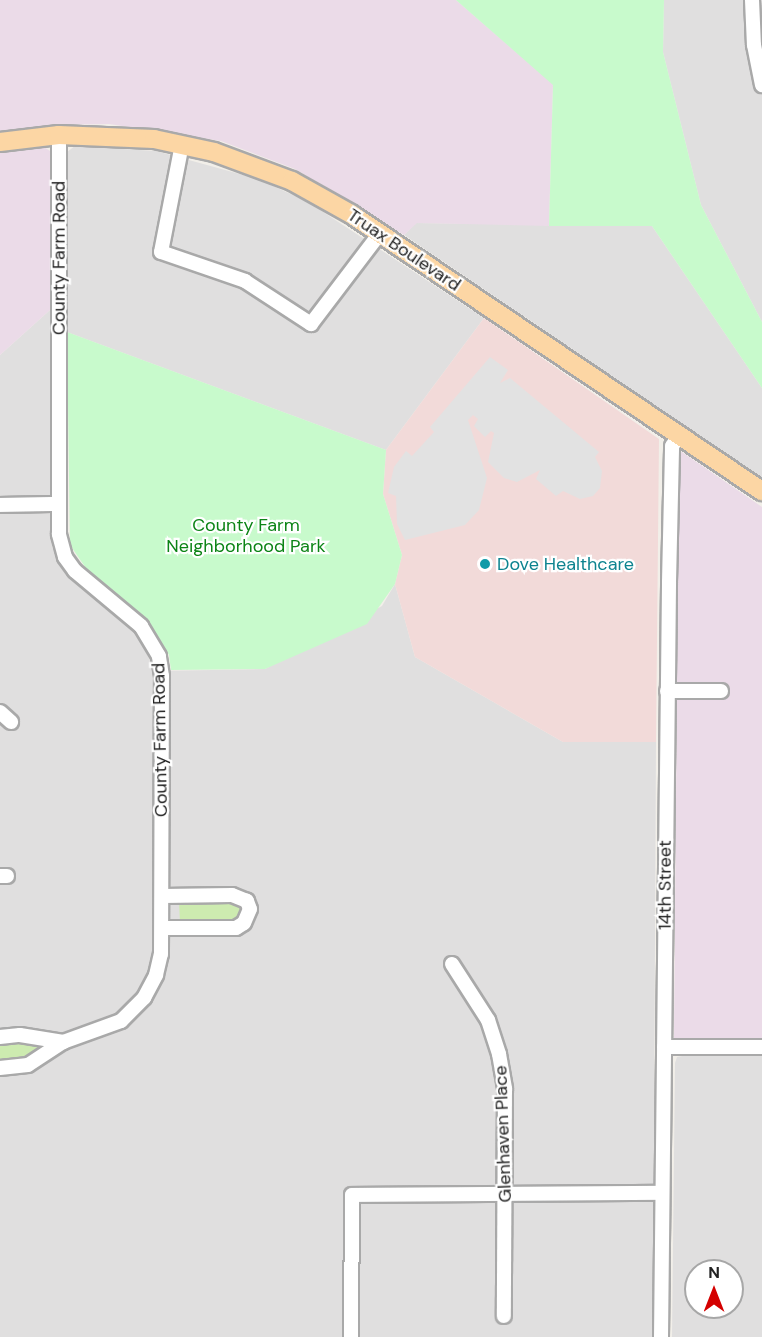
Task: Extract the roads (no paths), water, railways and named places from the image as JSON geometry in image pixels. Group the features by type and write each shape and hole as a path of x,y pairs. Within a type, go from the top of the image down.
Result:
{"main road":[{"name":"Truax Boulevard","path":"0,142 59,135 124,136 182,144 231,157 292,181 380,233 762,491"}],"street":[{"path":"752,0 754,45 762,85"},
{"name":"County Farm Road","path":"0,1068 28,1065 63,1042 121,1021 144,998 156,975 162,928 159,656 141,626 69,563 61,548 58,504 59,135"},
{"path":"182,144 161,252 245,281 311,324 380,233"},
{"name":"14th Street","path":"661,1337 667,691 672,446 679,436"},
{"path":"0,505 58,504"},
{"path":"667,691 721,691"},
{"path":"0,712 11,722"},
{"path":"162,928 236,928 244,923 250,909 246,901 232,895 163,896"},
{"name":"Glenhaven Place","path":"452,964 488,1020 499,1054 505,1089 504,1316"},
{"name":"County Farm Road","path":"0,1037 20,1035 63,1042"},
{"path":"664,1047 762,1047"},
{"path":"351,1337 352,1195 661,1193"}],"place":[{"name":"Dove Healthcare","path":"485,564"}],"park label":[{"name":"County Farm Neighborhood Park","path":"246,536"}]}
